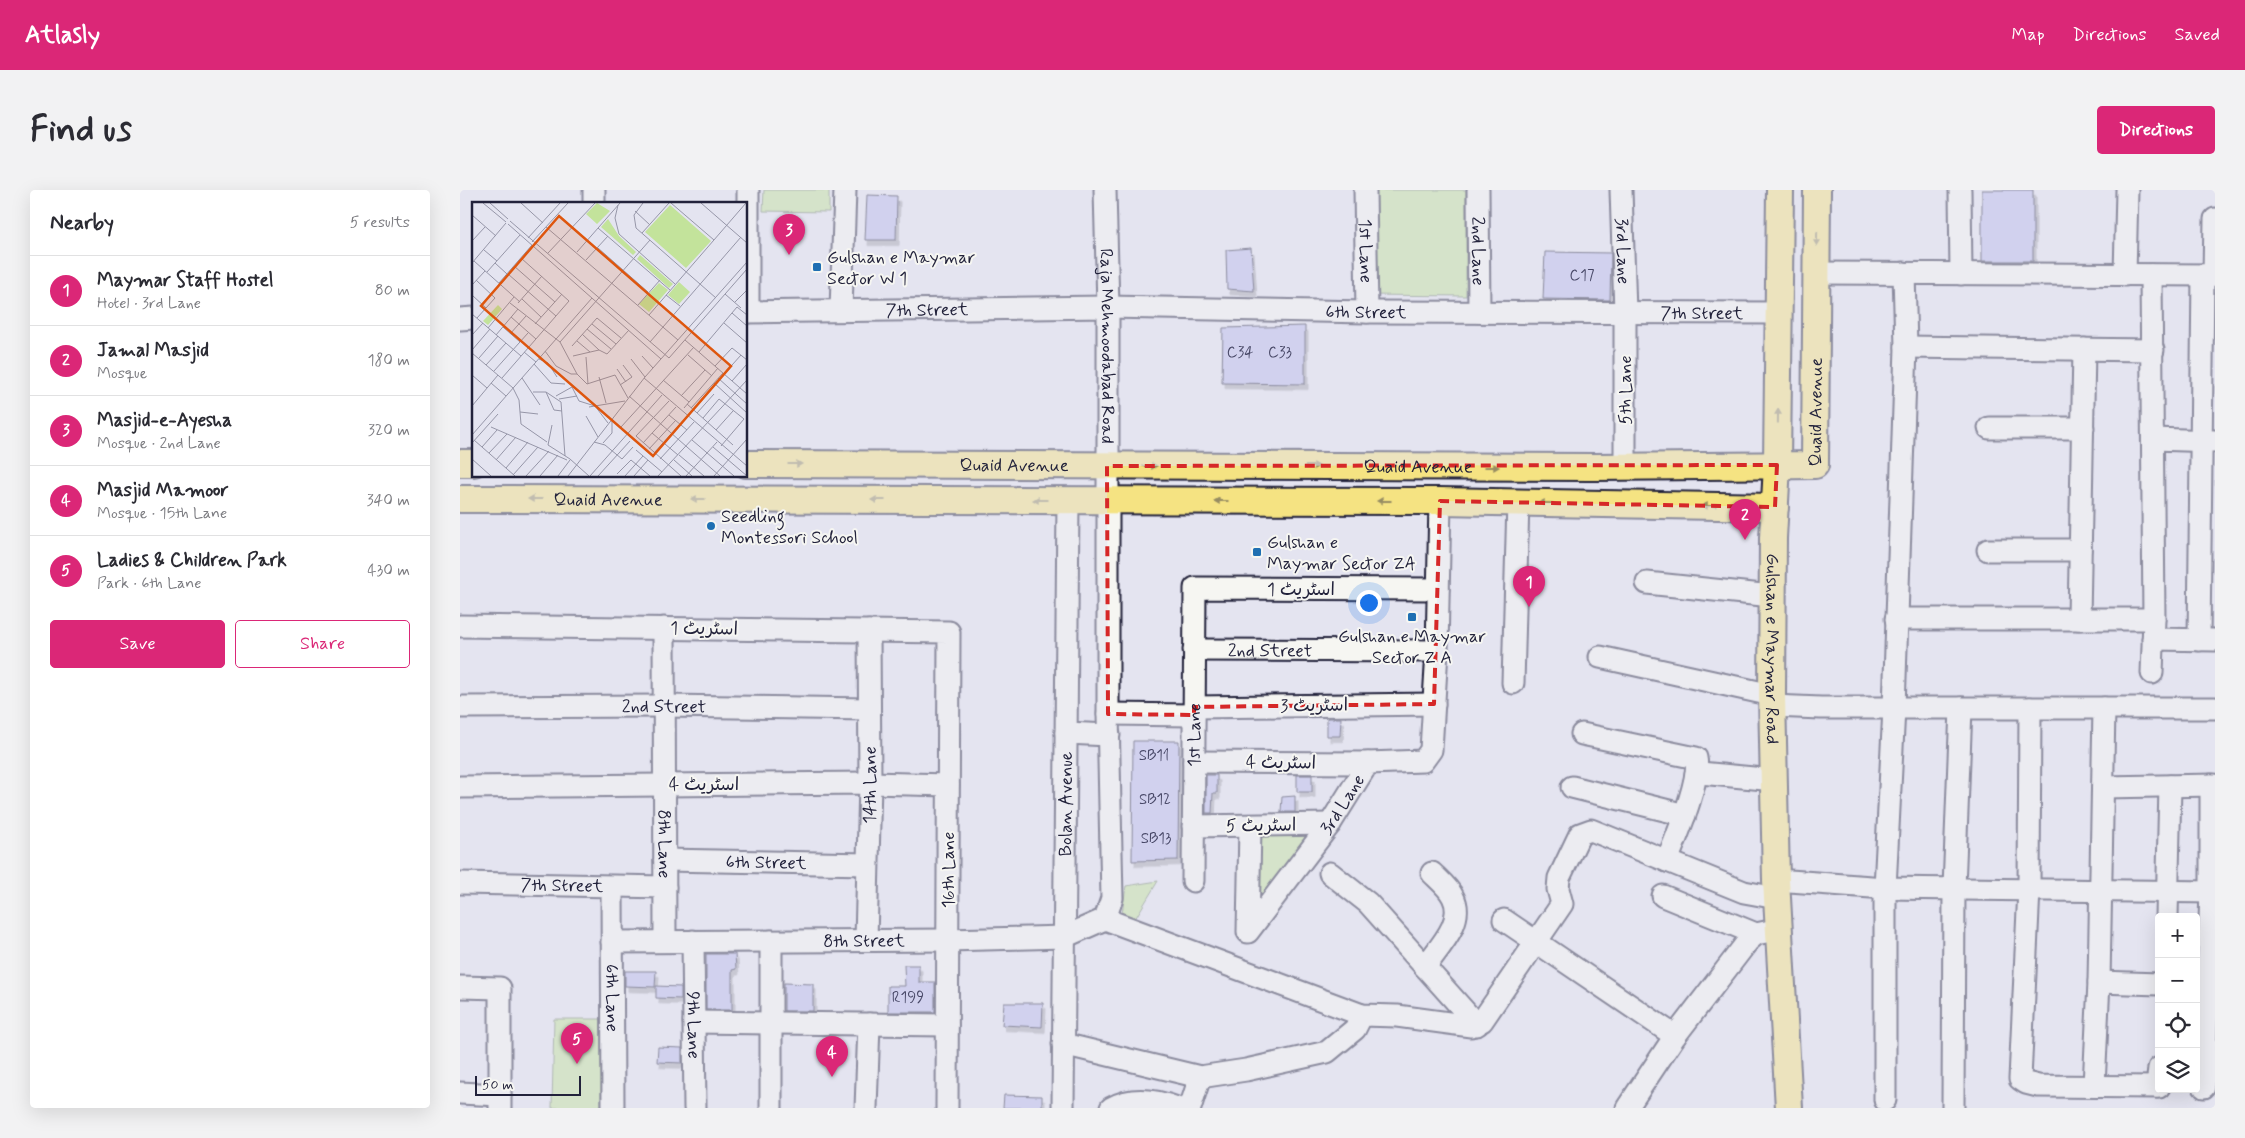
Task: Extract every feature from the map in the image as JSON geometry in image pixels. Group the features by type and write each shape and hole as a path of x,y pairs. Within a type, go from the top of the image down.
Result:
{"main road":[{"name":"Gulshan e Maymar Road","path":"1780,190 1778,465 1772,596 1772,700 1777,889 1768,932 1792,1104"},
{"name":"Quaid Avenue","path":"748,464 1625,467 1815,465 1817,190"},
{"name":"Quaid Avenue","path":"460,499 1068,500 1106,502 1440,501 1775,507"}],"street":[{"path":"841,310 845,190"},
{"name":"Raja Mehmoodabad Road","path":"1105,190 1108,307 1106,502"},
{"name":"1st Lane","path":"1365,190 1368,312"},
{"name":"2nd Lane","path":"1478,190 1479,312"},
{"name":"3rd Lane","path":"1621,190 1624,312"},
{"path":"1960,190 1961,274"},
{"path":"2125,275 2127,190"},
{"path":"1896,619 2079,619 2153,629 2207,640 2208,383 2211,275 2215,219"},
{"path":"1816,273 2211,275"},
{"path":"1885,1100 1886,888 1906,347 1904,274"},
{"path":"2151,275 2153,350 2152,673"},
{"name":"7th Street","path":"748,312 1108,307"},
{"name":"6th Street","path":"1108,307 1368,312 1624,312"},
{"name":"7th Street","path":"1624,312 1779,313"},
{"name":"5th Lane","path":"1624,312 1625,467"},
{"path":"1906,347 2153,350"},
{"path":"2079,619 2084,349"},
{"path":"1988,428 2083,428"},
{"path":"2153,439 2208,440"},
{"name":"Bolan Avenue","path":"1063,1108 1068,500"},
{"name":"3rd Lane","path":"1250,826 1247,930 1250,931 1330,824 1368,763 1423,761 1427,757 1431,750 1437,651 1440,501"},
{"path":"1105,919 1112,898 1108,735 1106,502"},
{"path":"1513,683 1518,502"},
{"path":"1988,550 2080,550"},
{"path":"1647,583 1772,596"},
{"name":"1st Lane","path":"1193,881 1195,588"},
{"name":"اسٹریٹ 1","path":"1195,588 1438,589"},
{"name":"اسٹریٹ 1","path":"460,626 949,632"},
{"name":"8th Lane","path":"664,628 665,941"},
{"name":"14th Lane","path":"866,940 870,783 868,709 869,631"},
{"name":"16th Lane","path":"947,1108 949,632"},
{"name":"2nd Street","path":"1194,650 1437,651"},
{"path":"1600,657 1772,700 1894,708 2215,708"},
{"name":"اسٹریٹ 3","path":"1108,714 1434,704"},
{"name":"2nd Street","path":"460,707 664,706 868,709"},
{"path":"1953,1108 1954,888 1961,708"},
{"path":"2030,708 2029,889 2020,1079 2026,1083 2038,1086 2094,1086 2155,1080"},
{"path":"2094,1086 2099,982 2104,708"},
{"path":"1066,733 1108,735"},
{"path":"1582,734 1694,756 1697,760 1696,774 1685,815 1667,861"},
{"name":"اسٹریٹ 4","path":"1194,762 1368,763"},
{"path":"1696,774 1775,780"},
{"name":"اسٹریٹ 4","path":"460,787 870,783 948,785"},
{"path":"2103,788 2213,785 2213,892 2206,985 2205,1087"},
{"path":"1572,786 1685,815"},
{"path":"2167,913 2170,786"},
{"name":"اسٹریٹ 5","path":"1193,826 1330,824"},
{"path":"1064,937 1105,919 1362,1015 1397,1016 1471,1026 1482,1021 1562,904 1558,889 1559,878 1580,834 1586,830 1591,830 1744,892 1777,889 1886,888 2213,892"},
{"name":"6th Street","path":"665,860 867,864"},
{"path":"1330,873 1368,903 1476,1025"},
{"path":"1425,967 1450,931 1457,914 1457,905 1453,894 1432,873"},
{"name":"7th Street","path":"460,884 612,888 665,887"},
{"name":"6th Lane","path":"612,888 613,1108"},
{"path":"1663,896 1768,932"},
{"path":"1504,920 1675,1036"},
{"path":"1627,1108 1675,1036 1748,941 1768,932"},
{"name":"8th Street","path":"612,942 948,940 1064,937"},
{"name":"9th Lane","path":"693,941 696,1108"},
{"path":"771,941 771,1108"},
{"path":"2099,982 2155,984"},
{"path":"460,987 500,988 500,1101 460,1094"},
{"path":"1064,1044 1200,1077 1246,1070 1327,1052 1355,1029 1362,1015"},
{"path":"694,1022 947,1025"},
{"path":"866,1108 869,1024"},
{"path":"1190,1108 1200,1077"},
{"path":"1111,1108 1131,1100 1160,1103 1178,1108"}],"highlighted area":[{"path":"1777,465 1775,507 1440,501 1434,704 1194,707 1194,715 1108,714 1107,466"}],"green space":[{"path":"764,190 829,190 829,212 763,211"},
{"path":"1372,190 1466,190 1466,296 1368,295"},
{"path":"1307,835 1257,908 1258,837"},
{"path":"1158,881 1135,919 1122,914 1126,886"},
{"path":"554,1019 601,1019 601,1108 552,1108"}],"building":[{"path":"1982,190 2033,190 2033,261 1982,261"},
{"path":"867,195 897,196 896,240 865,240"},
{"path":"1251,248 1254,291 1227,289 1226,250"},
{"path":"1545,252 1611,253 1610,300 1543,299"},
{"path":"1305,326 1305,384 1222,383 1223,328"},
{"path":"1327,718 1341,718 1340,736 1327,736"},
{"path":"1133,741 1179,741 1178,860 1132,861"},
{"path":"1206,775 1217,775 1217,793 1213,793 1212,813 1206,813"},
{"path":"1297,775 1312,775 1312,792 1297,792"},
{"path":"1295,796 1295,812 1281,812 1282,797"},
{"path":"706,954 735,954 736,969 732,970 732,1010 706,1010"},
{"path":"904,965 919,965 919,982 935,982 935,1012 888,1012 888,986 905,986"},
{"path":"625,971 656,971 655,987 625,986"},
{"path":"784,983 813,984 813,1011 784,1011"},
{"path":"656,986 681,987 681,999 656,998"},
{"path":"1004,1003 1043,1003 1042,1027 1002,1025"},
{"path":"658,1047 682,1048 682,1063 657,1062"},
{"path":"1004,1095 1042,1096 1042,1108 1003,1108"}],"place":[{"name":"Masjid-e-Ayesha","path":"789,255"},
{"name":"Gulshan e Maymar Sector W 1","path":"817,267"},
{"name":"Seedling Montessori School","path":"711,526"},
{"name":"Jamal Masjid","path":"1745,540"},
{"name":"Gulshan e Maymar Sector ZA","path":"1257,552"},
{"name":"Maymar Staff Hostel","path":"1529,607"},
{"name":"Gulshan e Maymar Sector Z A","path":"1412,617"},
{"name":"Ladies & Children Park","path":"577,1064"},
{"name":"Masjid Mamoor","path":"832,1077"}]}
